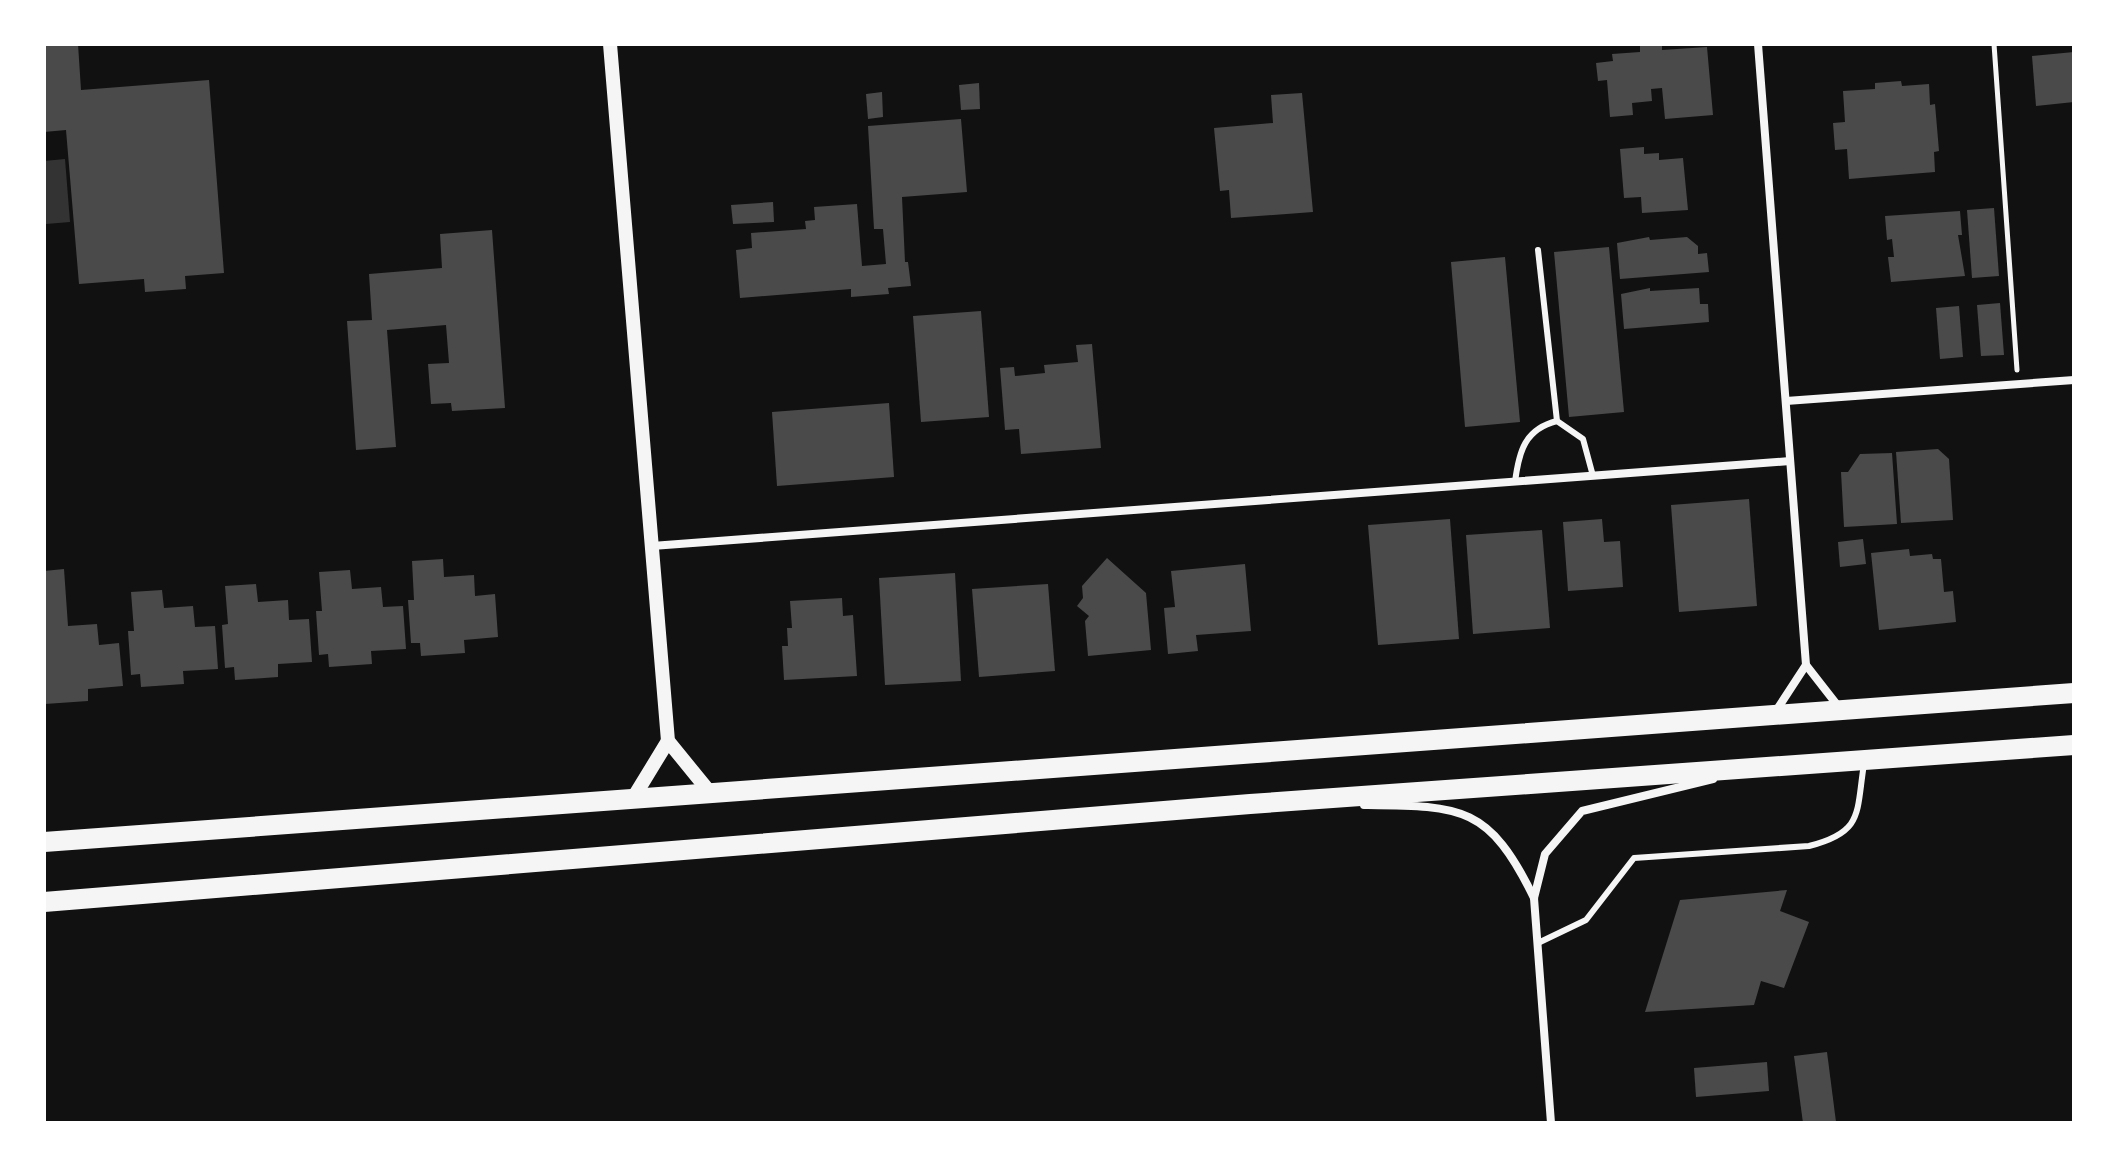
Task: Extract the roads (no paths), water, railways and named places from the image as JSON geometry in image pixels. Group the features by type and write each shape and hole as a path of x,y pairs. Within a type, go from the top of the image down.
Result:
{"main road":[{"path":"44,842 2074,693"},
{"path":"44,902 1250,804 2074,745"}],"street":[{"path":"610,44 668,741 712,795"},
{"path":"1758,44 1806,665 1841,711"},
{"path":"1786,401 2074,380"},
{"path":"652,546 1790,461"},
{"path":"1772,716 1806,665"},
{"path":"632,800 668,741"},
{"path":"1551,1123 1534,898 1545,854 1582,811 1764,767"},
{"path":"1250,804 1429,806 1484,822 1514,857 1534,898"}],"lane":[{"path":"1538,250 1557,421 1583,439 1593,476"},
{"path":"1515,482 1518,456 1529,435 1543,425 1557,421"},
{"path":"1538,943 1586,920 1634,858 1809,846 1836,839 1855,823 1865,761"}]}
